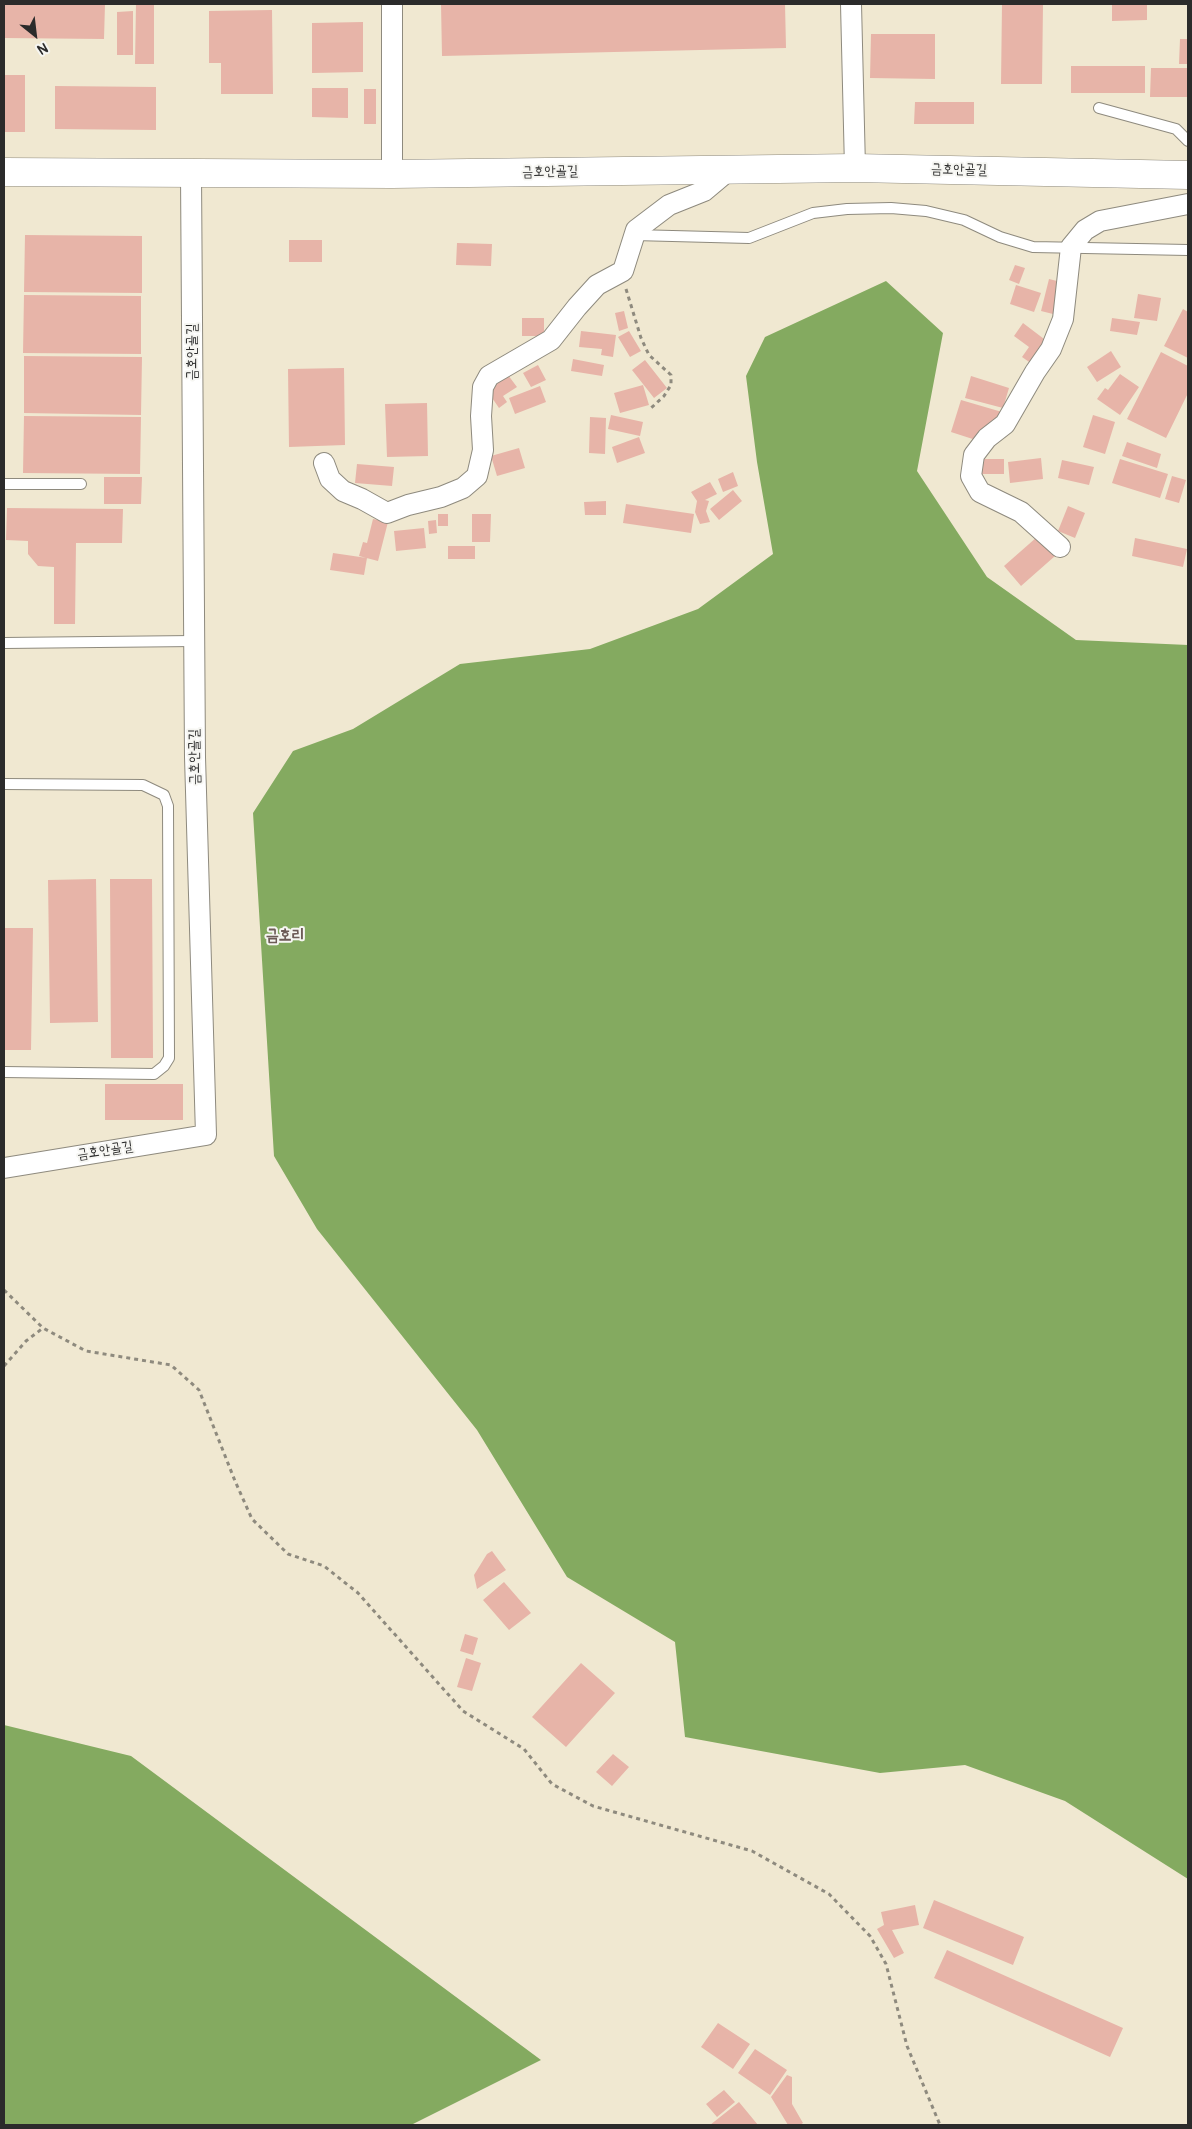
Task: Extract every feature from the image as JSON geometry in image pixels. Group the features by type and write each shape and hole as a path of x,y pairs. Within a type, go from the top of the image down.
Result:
{"street":[{"path":"392,4 392,174"},
{"path":"851,4 855,168"},
{"name":"금호안골길","path":"4,172 392,174 855,168 1188,175"},
{"path":"324,463 330,479 343,491 387,513 408,505 441,497 463,488 477,476 484,450 481,416 483,387 489,376 551,340 597,285 623,271 636,230 669,205 704,191 729,170"},
{"name":"금호안골길","path":"4,1168 206,1135 195,757 191,174"},
{"path":"1060,547 1022,512 980,492 971,476 974,455 987,438 1005,424 1034,372 1051,349 1063,319 1071,248 1085,230 1100,221 1188,204"}],"lane":[{"path":"1099,108 1176,129 1188,140"},
{"path":"634,236 749,238 814,213 847,209 891,208 926,211 964,220 1000,237 1033,247 1188,250"},
{"path":"4,484 81,484"},
{"path":"4,643 194,641"},
{"path":"4,784 143,786 164,794 168,806 169,1029 169,1058 164,1066 154,1074 4,1072"}],"path":[{"path":"623,271 629,303 648,355 671,376 671,385 664,396 650,409"},
{"path":"4,1290 43,1328 86,1351 171,1365 199,1390 252,1519 288,1554 324,1566 358,1593 464,1711 524,1749 552,1784 593,1806 752,1851 829,1894 870,1936 886,1964 907,2046 940,2125"},
{"path":"4,1366 26,1341 43,1328"}],"green space":[{"path":"886,281 943,333 917,471 987,577 1076,640 1188,645 1188,1879 1065,1801 965,1765 880,1773 685,1737 675,1642 567,1577 477,1430 317,1229 274,1156 253,813 293,751 353,729 460,664 590,649 698,609 773,554 757,462 746,376 765,337"},
{"path":"4,1725 131,1756 541,2060 411,2125 4,2125"}],"building":[{"path":"4,4 105,4 104,39 4,38"},
{"path":"136,4 154,4 154,64 135,64"},
{"path":"441,4 785,4 786,48 442,56"},
{"path":"1002,4 1043,4 1042,84 1001,84"},
{"path":"1112,4 1147,4 1147,20 1112,21"},
{"path":"272,10 273,94 221,94 221,63 209,63 209,11"},
{"path":"133,11 133,55 117,55 117,12"},
{"path":"363,22 363,72 312,73 312,23"},
{"path":"871,34 935,34 935,79 870,78"},
{"path":"1180,39 1188,39 1188,64 1179,64"},
{"path":"1071,66 1145,66 1145,93 1071,93"},
{"path":"1151,68 1188,68 1188,97 1150,97"},
{"path":"4,75 25,75 25,132 4,132"},
{"path":"55,86 156,87 156,130 55,129"},
{"path":"312,88 348,88 348,118 312,117"},
{"path":"364,89 376,89 376,124 364,124"},
{"path":"915,102 974,102 974,124 914,124"},
{"path":"25,235 142,236 142,293 24,292"},
{"path":"289,240 322,240 322,262 289,262"},
{"path":"457,243 492,244 491,266 456,265"},
{"path":"1015,265 1025,268 1019,284 1009,280"},
{"path":"1049,279 1065,283 1057,315 1041,311"},
{"path":"1016,285 1041,293 1034,312 1010,304"},
{"path":"1138,294 1161,298 1157,321 1134,318"},
{"path":"24,295 141,296 141,354 23,353"},
{"path":"1183,309 1188,312 1188,358 1164,346"},
{"path":"624,311 628,328 619,331 615,313"},
{"path":"522,318 544,318 544,336 522,336"},
{"path":"1112,318 1140,322 1137,335 1110,331"},
{"path":"1023,323 1048,342 1032,364 1022,357 1029,347 1014,336"},
{"path":"581,331 616,335 613,357 601,355 602,349 579,347"},
{"path":"629,331 641,351 630,357 618,337"},
{"path":"1111,351 1121,367 1097,382 1087,367"},
{"path":"1161,352 1188,366 1188,393 1166,438 1127,419"},
{"path":"24,356 142,357 141,415 24,413"},
{"path":"573,359 604,365 602,376 571,371"},
{"path":"645,360 667,388 654,398 632,370"},
{"path":"538,365 546,380 531,387 523,373"},
{"path":"344,368 345,445 289,447 288,369"},
{"path":"1120,374 1139,387 1120,415 1097,399 1105,388 1108,390"},
{"path":"508,375 517,387 503,396 507,402 499,408 486,389"},
{"path":"971,376 1009,388 1003,408 965,398"},
{"path":"643,385 649,405 620,413 614,393"},
{"path":"540,386 546,402 515,414 509,398"},
{"path":"961,400 1002,412 982,442 951,432"},
{"path":"427,403 428,456 387,457 385,404"},
{"path":"611,415 643,422 640,436 608,429"},
{"path":"1093,415 1115,422 1105,454 1083,447"},
{"path":"24,416 141,417 140,474 23,473"},
{"path":"590,417 606,418 605,454 589,453"},
{"path":"639,437 645,453 617,463 612,447"},
{"path":"1127,442 1161,454 1157,468 1122,456"},
{"path":"519,448 525,468 497,476 491,456"},
{"path":"1041,458 1043,479 1010,483 1008,462"},
{"path":"979,459 1004,459 1004,474 979,474"},
{"path":"1120,459 1168,474 1160,498 1112,483"},
{"path":"1062,460 1094,467 1089,485 1058,478"},
{"path":"357,464 394,467 392,486 355,483"},
{"path":"733,472 738,486 723,492 718,479"},
{"path":"1172,476 1186,480 1179,503 1165,499"},
{"path":"104,477 142,477 141,504 104,504"},
{"path":"710,482 717,494 705,500 709,501 706,511 710,522 700,524 695,512 697,501 691,492"},
{"path":"733,490 742,501 719,520 710,509"},
{"path":"606,501 606,515 585,515 584,502"},
{"path":"626,504 694,514 691,533 623,523"},
{"path":"1068,506 1085,513 1075,538 1058,531"},
{"path":"7,508 123,509 122,543 76,543 75,624 54,624 54,567 38,566 28,554 28,541 6,540"},
{"path":"438,514 448,514 448,526 438,526"},
{"path":"472,514 491,514 490,542 472,542"},
{"path":"373,519 388,522 378,561 359,556 363,542 367,543"},
{"path":"436,520 437,533 429,534 428,521"},
{"path":"424,528 426,548 396,551 394,531"},
{"path":"1037,537 1055,556 1021,586 1004,566"},
{"path":"1135,538 1187,549 1183,567 1132,556"},
{"path":"448,546 475,546 475,559 448,559"},
{"path":"333,553 367,558 364,575 330,570"},
{"path":"96,879 98,1022 50,1023 48,880"},
{"path":"110,879 152,879 153,1058 111,1058"},
{"path":"4,928 33,928 31,1050 4,1050"},
{"path":"105,1084 183,1084 183,1120 105,1120"},
{"path":"492,1551 506,1570 477,1589 474,1575 487,1554"},
{"path":"504,1582 531,1613 509,1630 483,1600"},
{"path":"465,1634 478,1638 473,1655 460,1651"},
{"path":"466,1658 481,1663 472,1691 457,1687"},
{"path":"581,1663 615,1693 566,1747 532,1717"},
{"path":"613,1754 629,1767 612,1786 596,1772"},
{"path":"934,1900 1024,1937 1013,1965 923,1928"},
{"path":"915,1905 919,1925 892,1930 904,1953 894,1958 877,1929 884,1925 881,1912"},
{"path":"947,1950 1123,2028 1110,2057 934,1978"},
{"path":"718,2023 750,2044 733,2069 701,2047"},
{"path":"755,2049 787,2070 770,2095 738,2073"},
{"path":"787,2075 792,2077 792,2104 803,2123 800,2125 788,2125 771,2097"},
{"path":"724,2090 735,2102 717,2117 706,2104"},
{"path":"739,2102 758,2125 710,2125"}],"district":[{"name":"금호리","path":"285,936"}]}
